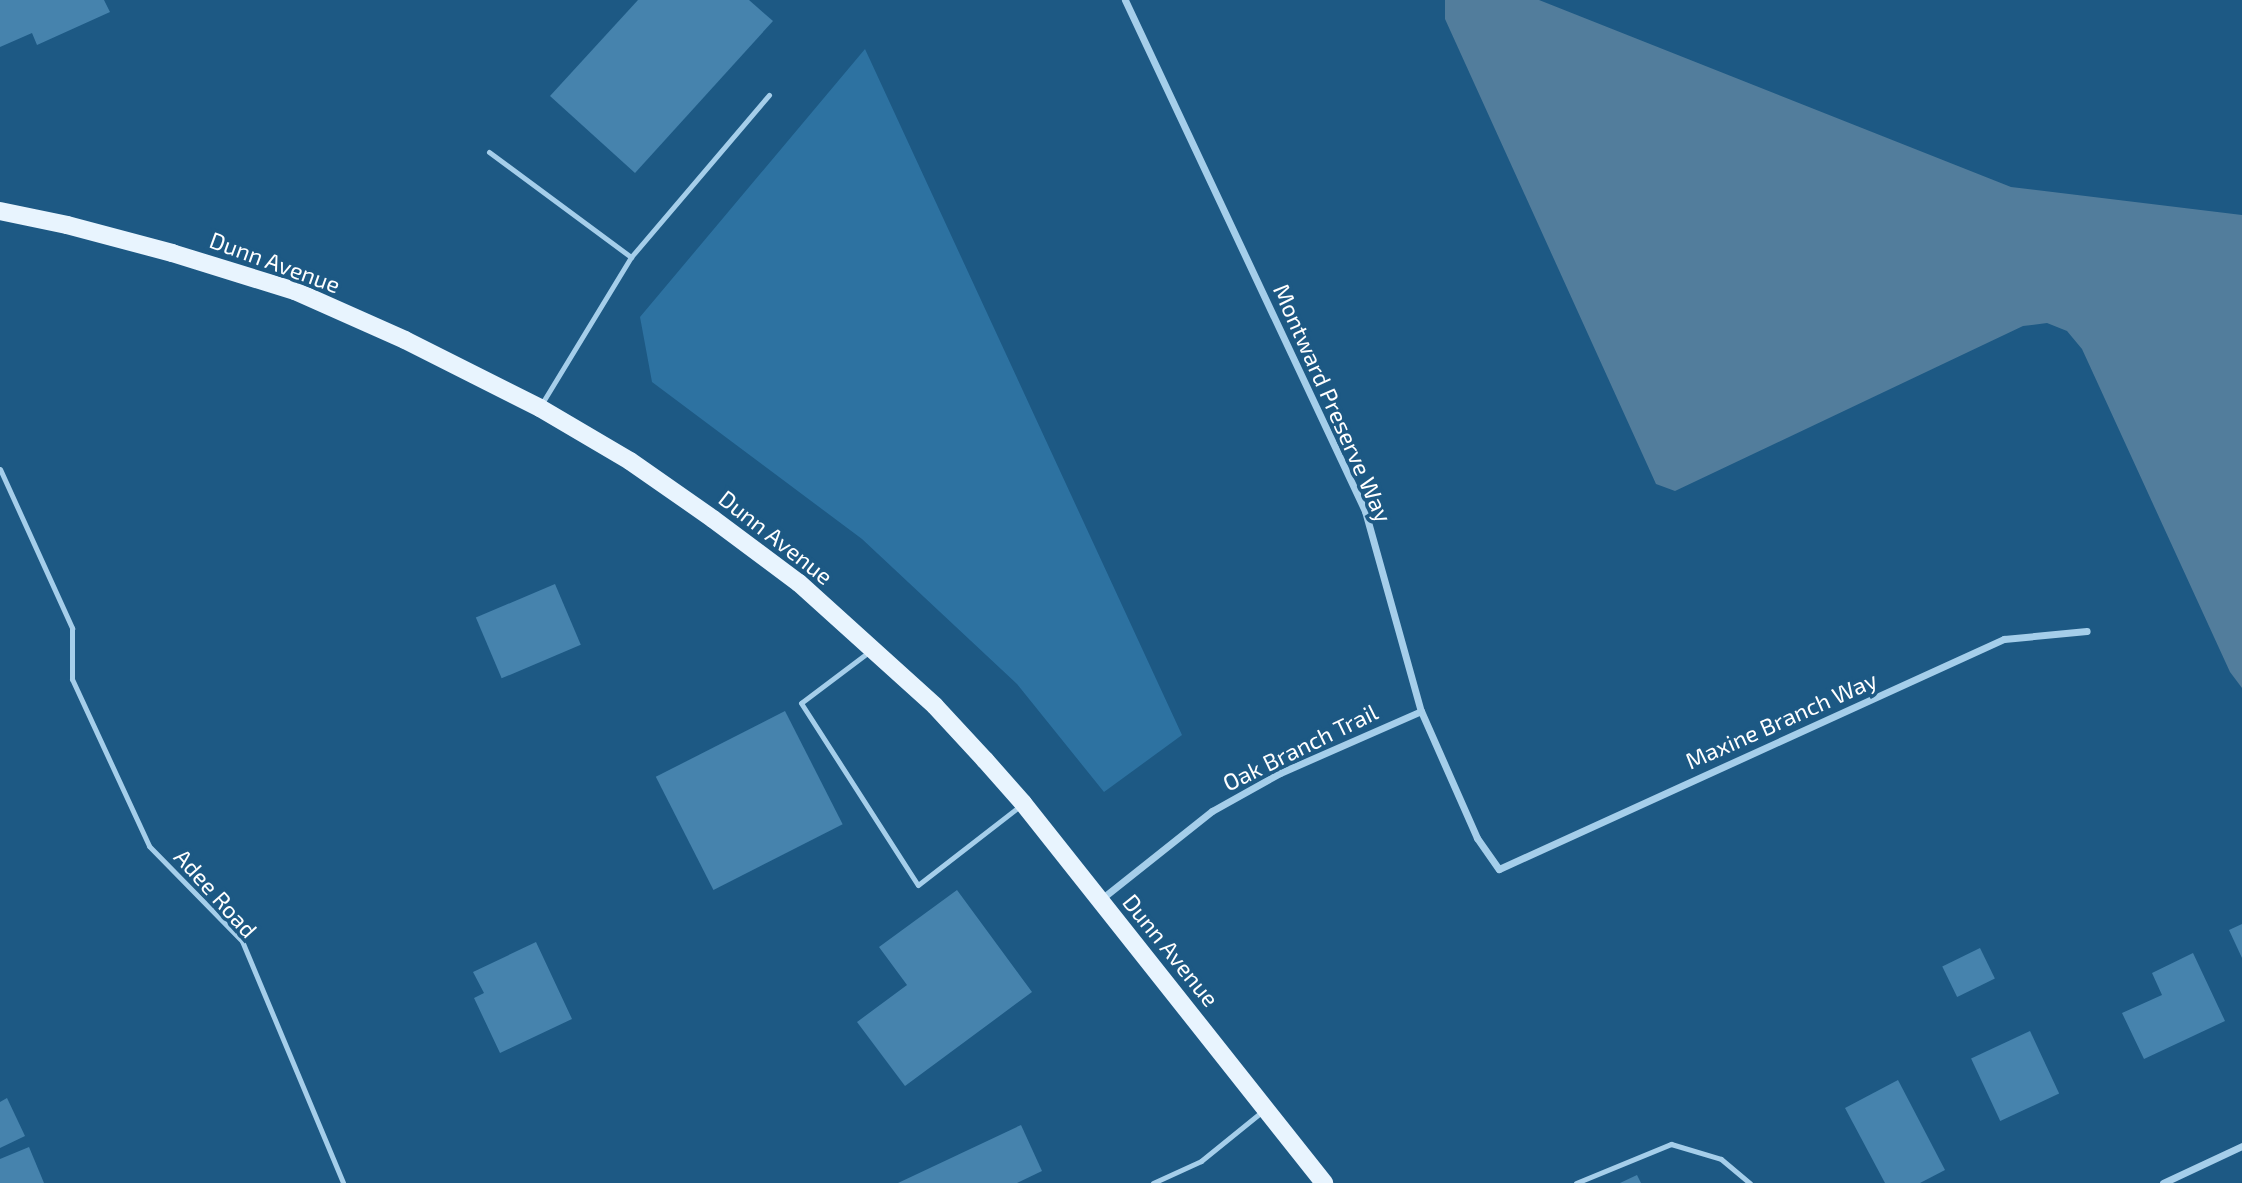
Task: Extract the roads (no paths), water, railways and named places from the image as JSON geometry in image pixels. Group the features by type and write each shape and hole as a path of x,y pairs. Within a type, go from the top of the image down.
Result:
{"main road":[{"name":"Dunn Avenue","path":"0,211 172,253 295,291 405,340 540,408 630,461 713,519 799,583 935,706 1023,803 1324,1183"}],"street":[{"name":"Montward Preserve Way","path":"1125,0 1365,511 1421,711 1478,838 1499,869"},
{"name":"Maxine Branch Way","path":"1499,869 2004,639 2087,631"},
{"name":"Oak Branch Trail","path":"1099,900 1212,811 1280,773 1421,711"},
{"path":"2163,1183 2242,1146"}],"lane":[{"path":"540,408 631,257 769,95"},
{"path":"489,152 631,257"},
{"name":"Adee Road","path":"0,469 72,628 72,679 149,846 242,941 343,1183"},
{"path":"873,649 802,703 918,885 1023,803"},
{"path":"1153,1183 1201,1161 1266,1108"},
{"path":"1576,1183 1671,1144 1721,1159 1750,1183"}]}
